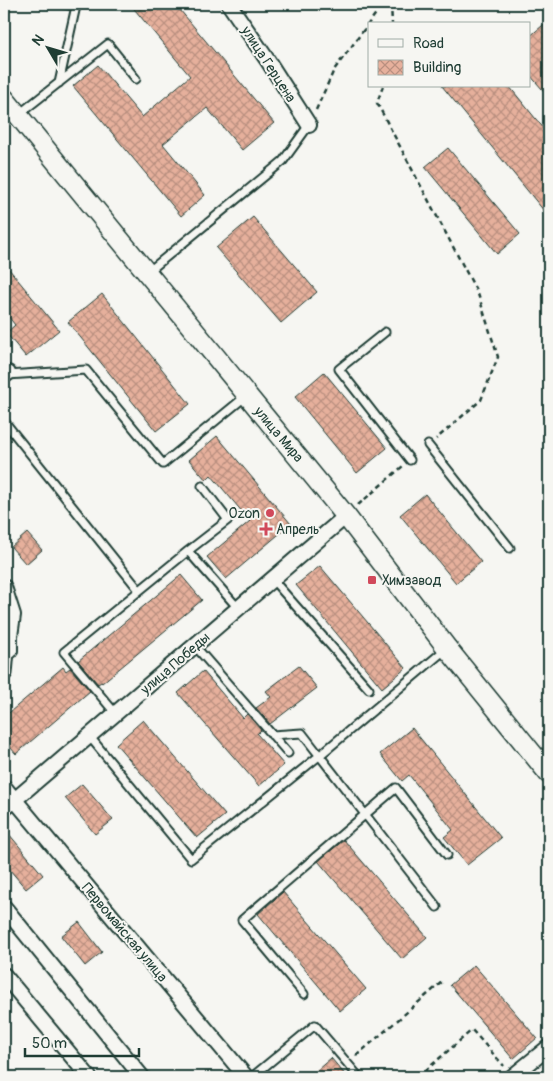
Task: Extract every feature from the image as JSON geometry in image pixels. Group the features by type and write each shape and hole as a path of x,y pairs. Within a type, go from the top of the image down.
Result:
{"main road":[{"name":"улица Мира","path":"4,98 346,516 447,648 545,761"}],"street":[{"name":"улица Герцена","path":"229,4 309,125"},
{"name":"улица Победы","path":"9,805 346,516"},
{"path":"4,587 13,615 10,651"},
{"name":"Первомайская улица","path":"4,788 9,805 246,1077"},
{"path":"4,907 142,1077"},
{"path":"4,974 89,1077"},
{"path":"513,1077 549,1047"}],"lane":[{"path":"59,83 76,6 64,4"},
{"path":"18,115 108,44 136,78"},
{"path":"147,274 283,161 309,125"},
{"path":"385,332 339,369 410,460"},
{"path":"5,373 86,370 163,464 246,395"},
{"path":"4,422 139,590"},
{"path":"428,445 510,548"},
{"path":"116,714 64,652 228,520 202,486"},
{"path":"188,551 238,608"},
{"path":"272,579 368,689"},
{"path":"195,646 288,753"},
{"path":"90,737 191,859 319,756 447,648"},
{"path":"4,678 8,674 10,651"},
{"path":"272,735 302,733 436,907"},
{"path":"304,994 242,920 396,788 447,854"},
{"path":"252,1077 315,1025 359,1077"}],"path":[{"path":"370,22 383,4"},
{"path":"391,4 392,22"},
{"path":"309,125 334,70 368,24"},
{"path":"382,88 377,103 478,294 498,358 481,400 428,445"},
{"path":"346,516 410,460"},
{"path":"348,1064 442,982"},
{"path":"418,1077 472,1030 513,1077"}],"building":[{"path":"130,4 175,4 274,123 242,150 207,108 163,144 205,195 181,216 73,86 98,65 142,117 190,76"},
{"path":"549,20 549,97 530,75 530,36"},
{"path":"444,88 511,88 549,135 549,217"},
{"path":"448,148 520,234 497,254 425,167"},
{"path":"253,217 317,292 281,323 216,248"},
{"path":"4,263 59,330 26,357 6,333 15,325 4,311"},
{"path":"102,294 190,404 156,431 68,322"},
{"path":"324,372 387,448 357,473 295,397"},
{"path":"217,436 291,524 226,579 207,557 250,521 211,475 206,480 189,460"},
{"path":"425,494 481,562 456,583 400,515"},
{"path":"27,533 42,550 26,564 11,547"},
{"path":"320,566 406,668 382,688 296,585"},
{"path":"181,575 202,600 102,683 98,684 78,661"},
{"path":"299,666 317,688 270,724 256,708 271,697 266,691"},
{"path":"63,667 66,671 70,668 90,691 16,754 4,740 4,717"},
{"path":"203,671 243,718 247,714 261,730 257,734 284,765 259,786 178,693"},
{"path":"143,720 225,815 197,838 116,744"},
{"path":"412,728 501,838 467,865 444,837 453,830 409,775 402,781 380,754"},
{"path":"82,784 113,820 95,834 65,798"},
{"path":"4,828 43,875 26,889 4,863"},
{"path":"344,840 427,937 402,959 318,861"},
{"path":"283,892 366,989 340,1011 258,914"},
{"path":"79,922 102,952 85,966 61,936"},
{"path":"474,965 537,1038 513,1059 450,985"},
{"path":"331,1058 347,1077 309,1077"}],"place":[{"name":"Ozon","path":"270,513"},
{"name":"Апрель","path":"266,529"},
{"name":"Химзавод","path":"372,580"}]}
